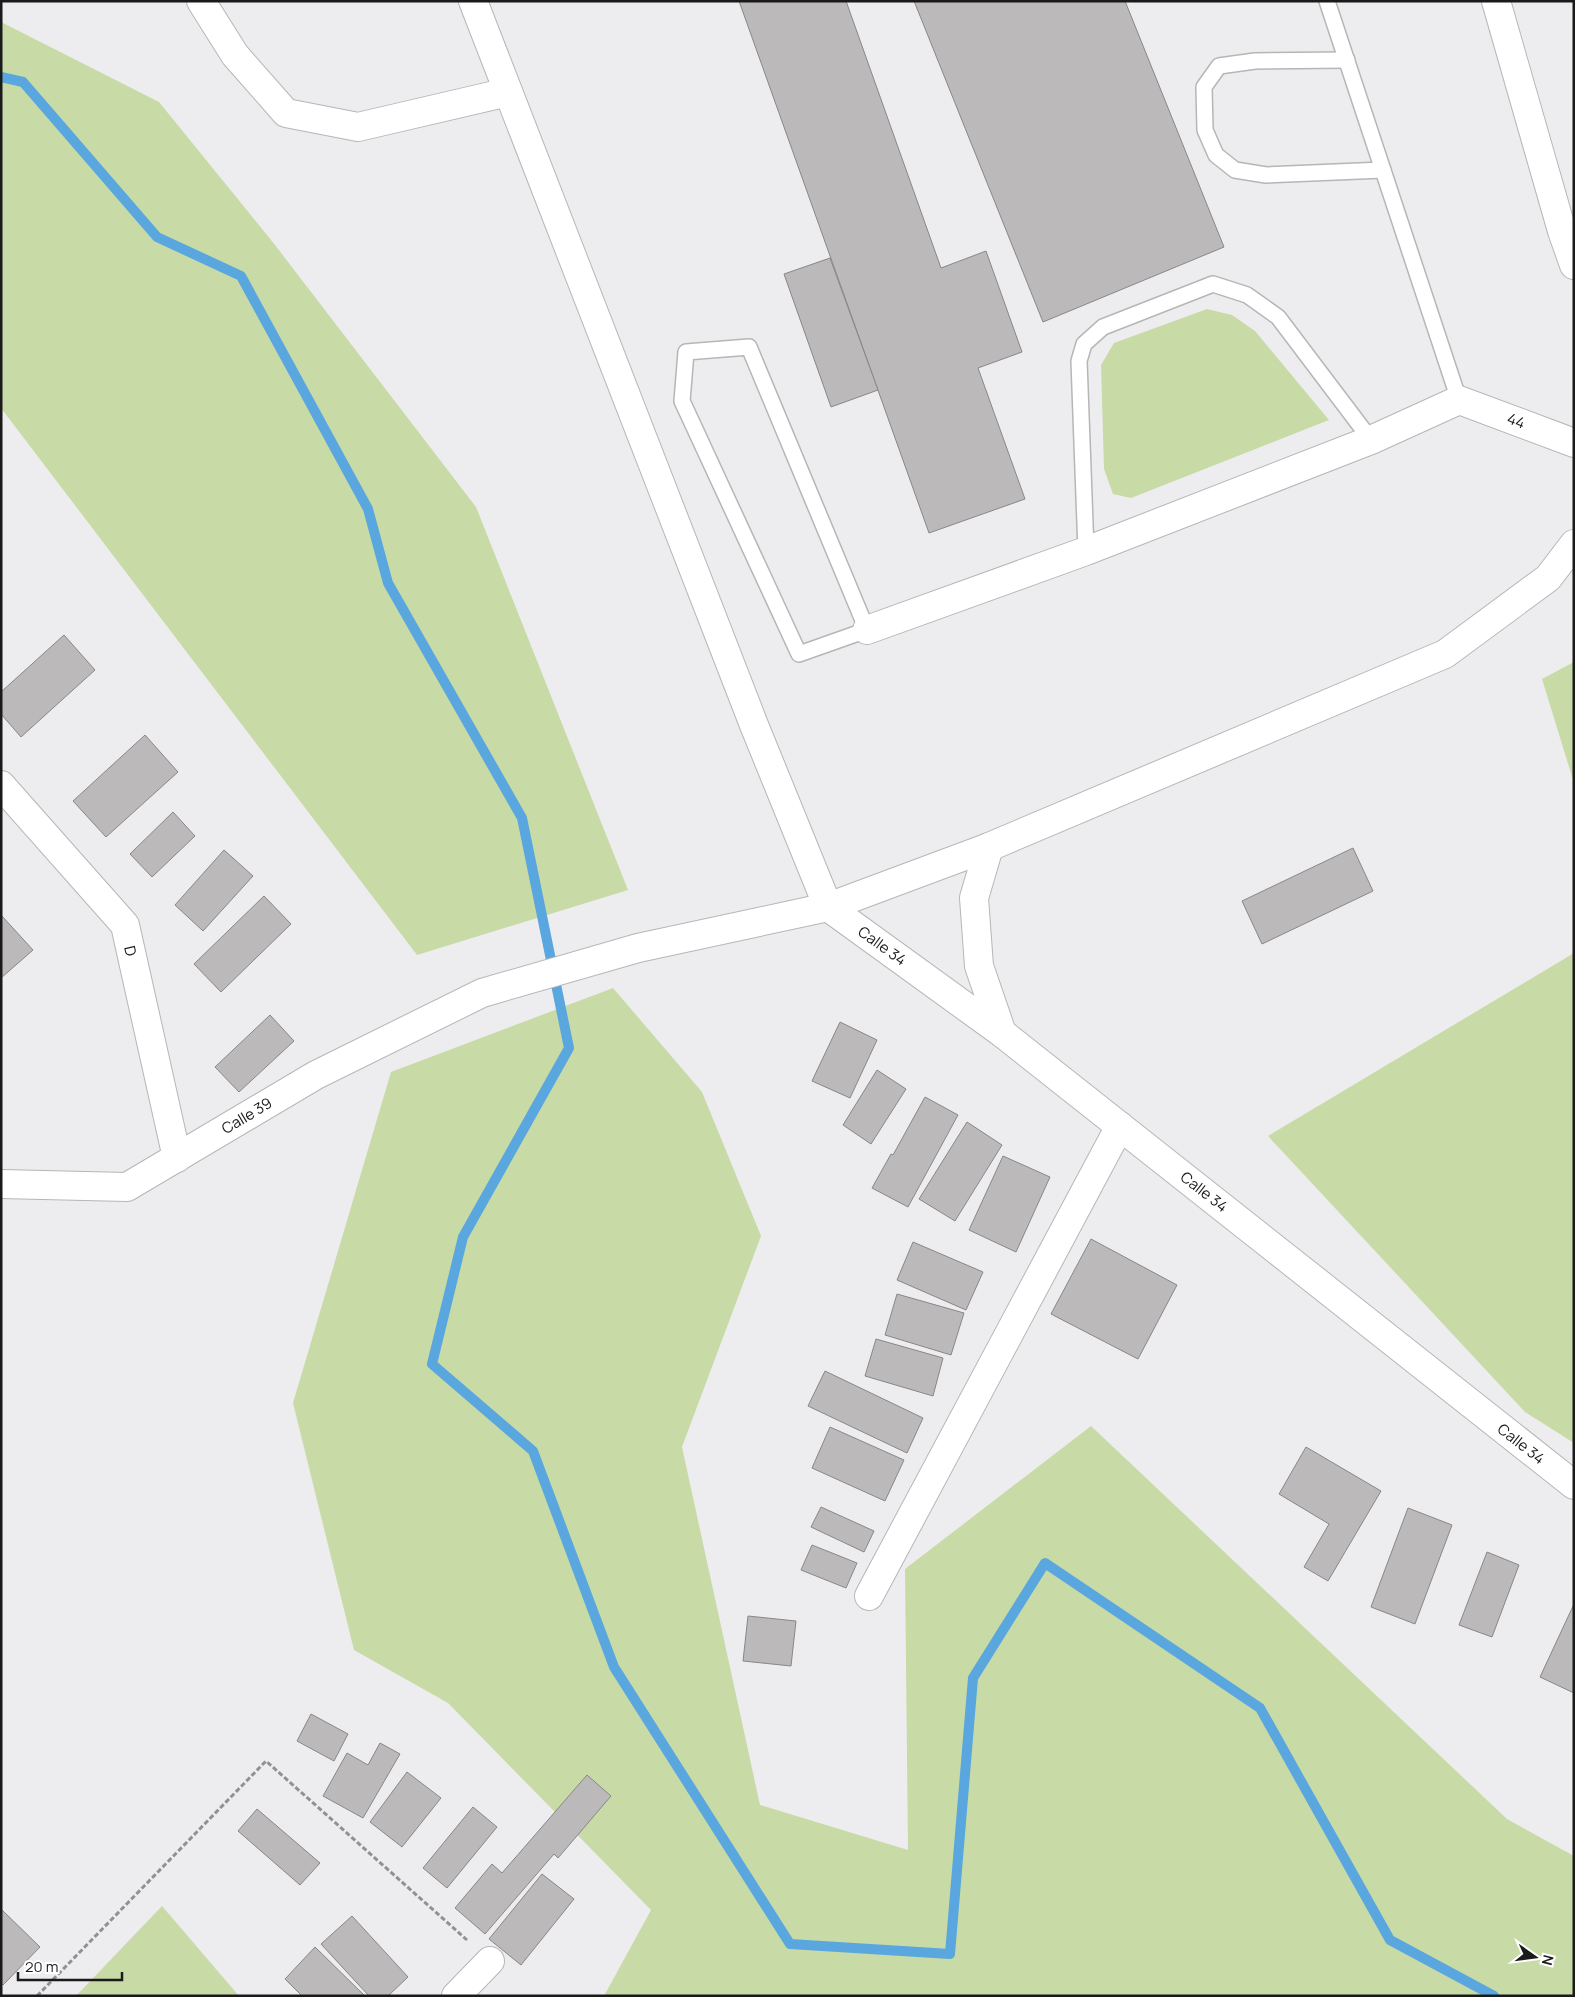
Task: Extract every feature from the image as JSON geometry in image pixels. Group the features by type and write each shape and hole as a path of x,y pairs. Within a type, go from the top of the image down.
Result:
{"street":[{"path":"201,1 235,55 286,113 358,128 508,92"},
{"path":"473,1 754,725 828,907"},
{"path":"1496,1 1556,212 1574,265"},
{"path":"867,630 1086,551 1371,440 1459,400"},
{"name":"44","path":"1459,400 1574,443"},
{"name":"Calle 39","path":"1,1184 128,1187 316,1075 482,993 638,948 828,907 988,847 1445,654 1548,578 1574,544"},
{"name":"D","path":"1,785 125,925 177,1158"},
{"path":"988,847 974,898 976,927 979,966 1002,1033"},
{"name":"Calle 34","path":"828,907 1002,1033 1574,1485"},
{"path":"869,1596 1120,1126"},
{"path":"456,1996 490,1961"}],"lane":[{"path":"1327,1 1459,400"},
{"path":"1346,60 1255,60 1219,66 1204,87 1205,130 1216,155 1235,170 1266,176 1383,170"},
{"path":"1086,551 1079,361 1084,344 1103,326 1213,284 1246,295 1278,317 1371,440"},
{"path":"749,347 867,630 799,654 682,401 686,352 749,347"}],"path":[{"path":"37,1996 266,1761 490,1961"}],"green space":[{"path":"1,22 159,102 275,245 476,507 628,890 417,955 1,408"},
{"path":"1207,309 1232,315 1255,331 1329,420 1131,498 1113,494 1104,469 1101,365 1114,343"},
{"path":"1574,662 1574,783 1542,679"},
{"path":"1574,953 1574,1443 1525,1412 1268,1136"},
{"path":"613,988 702,1092 761,1236 682,1447 760,1805 908,1850 905,1569 1091,1426 1507,1819 1574,1856 1574,1996 604,1996 651,1910 448,1703 354,1650 293,1403 391,1072"},
{"path":"162,1906 239,1996 76,1996"}],"building":[{"path":"739,1 846,1 941,268 986,251 1022,352 978,368 1025,499 929,533"},
{"path":"914,1 1125,1 1224,247 1043,322"},
{"path":"830,258 878,390 831,407 784,274"},
{"path":"64,635 95,670 21,737 1,714 1,692"},
{"path":"145,735 178,772 106,837 73,801"},
{"path":"173,812 195,836 152,877 130,854"},
{"path":"1353,848 1373,891 1262,944 1242,901"},
{"path":"224,850 253,876 203,931 175,905"},
{"path":"264,896 291,924 221,992 194,964"},
{"path":"1,915 33,950 1,978"},
{"path":"270,1015 294,1041 239,1092 215,1067"},
{"path":"840,1022 877,1040 850,1098 812,1081"},
{"path":"877,1070 906,1089 871,1144 843,1125"},
{"path":"925,1097 958,1115 908,1207 872,1188 891,1154 893,1155"},
{"path":"967,1122 1002,1145 955,1221 919,1199"},
{"path":"1003,1156 1050,1177 1016,1252 969,1230"},
{"path":"1091,1239 1177,1285 1138,1359 1051,1314"},
{"path":"913,1242 983,1272 966,1310 897,1280"},
{"path":"897,1294 964,1313 951,1355 885,1335"},
{"path":"876,1339 943,1358 933,1396 865,1376"},
{"path":"825,1371 923,1418 907,1453 808,1406"},
{"path":"830,1427 904,1460 885,1501 812,1468"},
{"path":"1306,1447 1381,1491 1328,1581 1304,1567 1329,1524 1279,1494"},
{"path":"821,1507 874,1531 864,1552 811,1527"},
{"path":"1408,1508 1452,1525 1415,1624 1371,1607"},
{"path":"812,1545 857,1563 846,1588 801,1570"},
{"path":"1487,1552 1519,1565 1492,1637 1459,1625"},
{"path":"1574,1604 1574,1693 1540,1677"},
{"path":"748,1616 796,1621 791,1666 743,1661"},
{"path":"311,1714 348,1734 334,1761 297,1741"},
{"path":"380,1743 400,1754 363,1818 323,1796 347,1753 368,1765"},
{"path":"407,1772 441,1798 402,1847 370,1822"},
{"path":"587,1775 611,1796 558,1858 554,1854 485,1934 455,1908 492,1864 502,1873"},
{"path":"473,1807 497,1827 447,1888 423,1868"},
{"path":"257,1809 320,1863 300,1885 238,1831"},
{"path":"542,1874 574,1899 521,1965 489,1939"},
{"path":"1,1909 40,1947 3,1985 1,1983"},
{"path":"352,1916 408,1977 388,1996 369,1996 321,1944"},
{"path":"315,1947 365,1996 302,1996 285,1979"}],"waterway":[{"path":"1,77 23,82 157,237 241,276 368,509 388,583 522,818 569,1048 463,1237 432,1364 533,1451 614,1667 790,1944 950,1954 973,1678 1045,1563 1260,1708 1390,1940 1494,1996"}]}
